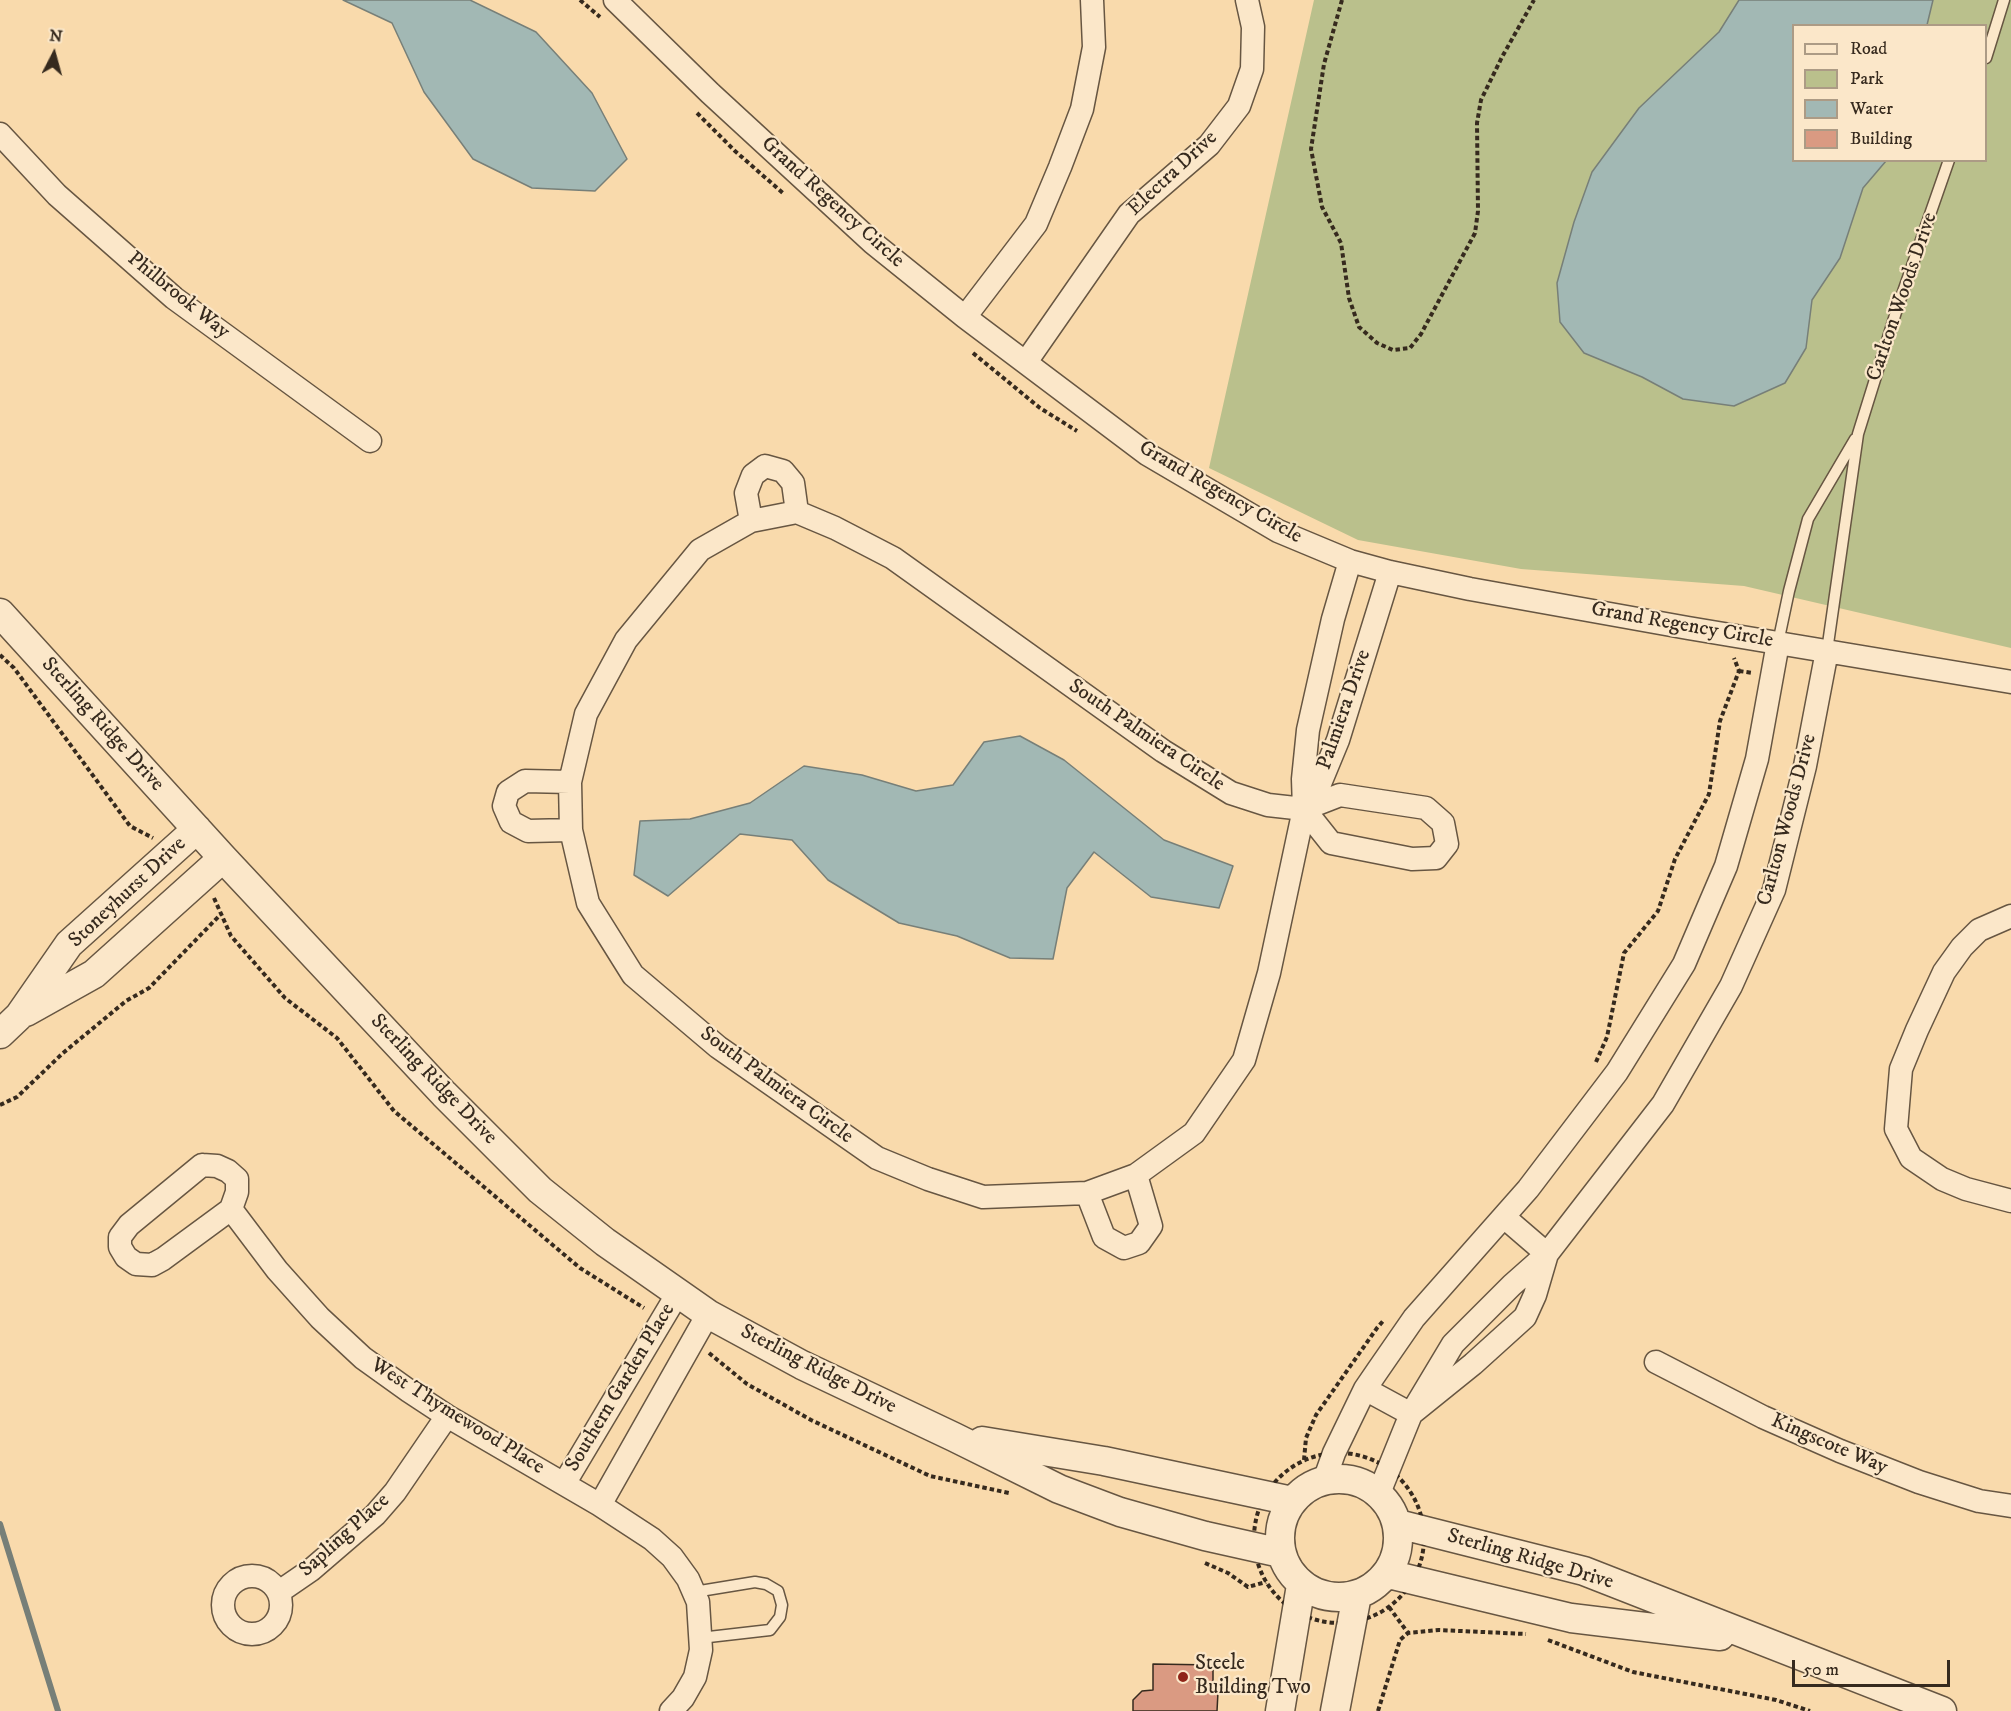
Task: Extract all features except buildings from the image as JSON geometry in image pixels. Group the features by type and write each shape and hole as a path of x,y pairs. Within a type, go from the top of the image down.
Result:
{"street":[{"name":"Grand Regency Circle","path":"615,0 710,93 873,243 965,317 1147,454 1278,531 1350,561 1390,572 1482,591 2011,682"},
{"path":"965,317 1036,224 1060,167 1082,110 1094,47 1092,0"},
{"name":"Electra Drive","path":"1026,362 1129,214 1209,145 1239,106 1252,69 1254,27 1246,0"},
{"name":"Philbrook Way","path":"0,134 57,195 174,298 370,441"},
{"path":"751,521 746,493 753,475 765,466 783,471 793,483 797,512"},
{"name":"South Palmiera Circle","path":"797,512 835,528 893,558 1163,751 1231,792 1268,805 1304,809 1269,973 1244,1060 1194,1133 1136,1174 1087,1193 983,1197 927,1179 877,1158 718,1047 633,975 588,903 571,830 570,782 586,714 626,640 700,550 751,521 797,512"},
{"name":"Palmiera Drive","path":"1304,809 1303,779 1308,730 1333,619 1350,561"},
{"name":"Palmiera Drive","path":"1304,809 1318,786 1338,740 1390,572"},
{"name":"Sterling Ridge Drive","path":"0,613 197,830 444,1094 540,1190 605,1242 708,1314 802,1365 1069,1493 1120,1512 1205,1536 1281,1552"},
{"name":"Carlton Woods Drive","path":"1324,1480 1334,1453 1365,1389 1414,1318 1528,1189 1617,1072 1684,964 1729,855 1757,759 1778,643"},
{"name":"Carlton Woods Drive","path":"1384,1481 1411,1414 1453,1344 1512,1285 1547,1254 1663,1104 1731,986 1774,890 1805,766 1827,651"},
{"path":"570,782 525,781 508,792 504,806 511,822 528,831 571,830"},
{"path":"1340,795 1426,808 1443,823 1447,844 1436,858 1412,859 1331,843 1304,809 1340,795"},
{"name":"Stoneyhurst Drive","path":"10,1025 69,944 197,830"},
{"name":"Stoneyhurst Drive","path":"10,1025 94,974 223,858"},
{"path":"2011,916 1979,930 1962,947 1944,972 1901,1068 1896,1129 1911,1158 1941,1179 1966,1189 2011,1201"},
{"path":"202,1165 216,1166 228,1171 237,1179 237,1192 231,1209 152,1265 136,1264 126,1257 120,1246 120,1237 129,1224 202,1165"},
{"path":"1087,1193 1104,1237 1124,1248 1139,1243 1151,1226 1136,1174"},
{"name":"West Thymewood Place","path":"231,1209 277,1270 320,1318 363,1358 447,1416 600,1505 652,1539 672,1557 688,1579 694,1592"},
{"path":"1504,1217 1547,1254"},
{"name":"Carlton Woods Drive","path":"1411,1414 1473,1364 1525,1317 1535,1296 1547,1254"},
{"name":"Southern Garden Place","path":"564,1484 678,1293"},
{"name":"Southern Garden Place","path":"600,1505 708,1314"},
{"name":"Kingscote Way","path":"1656,1362 1763,1417 1840,1451 1919,1482 1979,1501 2011,1506"},
{"path":"1365,1389 1411,1414"},
{"name":"Sapling Place","path":"279,1592 311,1570 375,1515 395,1491 447,1416"},
{"name":"Sterling Ridge Drive","path":"954,1437 1104,1461 1292,1501"},
{"path":"1335,1711 1355,1609 1374,1587 1400,1578 1396,1559 1400,1542 1411,1528 1391,1507 1384,1481 1366,1485 1353,1480 1324,1480 1306,1489 1292,1501 1281,1525 1281,1552 1289,1570 1301,1585 1328,1597 1342,1598 1355,1609"},
{"name":"Sterling Ridge Drive","path":"1411,1528 1584,1571 1942,1711"},
{"name":"Sterling Ridge Drive","path":"1400,1578 1571,1618 1761,1641"},
{"path":"1280,1711 1301,1585"},
{"path":"671,1711 683,1698 695,1677 701,1650 698,1602 694,1592"}],"lane":[{"path":"1987,55 2004,0"},
{"name":"Carlton Woods Drive","path":"1827,651 1858,434 1896,312 1948,162"},
{"name":"Carlton Woods Drive","path":"1778,643 1808,519 1858,434"},
{"path":"694,1592 755,1582 766,1584 778,1591 782,1605 780,1617 770,1630 700,1638"}],"path":[{"path":"580,0 601,19"},
{"path":"1342,0 1324,64 1311,149 1322,207 1341,243 1349,298 1359,327 1377,343 1394,350 1410,348 1421,334 1475,233 1478,211 1477,123 1481,100 1534,0"},
{"path":"693,109 735,151 786,195"},
{"path":"973,352 1040,408 1079,432"},
{"path":"1594,1064 1607,1037 1624,953 1658,911 1675,859 1709,794 1720,721 1738,671 1735,659 1724,656"},
{"path":"0,1105 17,1097 63,1053 126,1001 148,988 221,914"},
{"path":"1334,1453 1353,1454 1372,1460 1384,1481 1403,1481 1414,1496 1421,1513 1411,1528 1424,1548 1420,1565 1400,1578 1402,1595 1389,1607 1372,1617 1355,1609 1334,1623 1315,1620 1297,1612 1280,1599 1266,1582 1258,1565 1254,1546 1254,1528 1258,1511 1265,1495 1282,1475 1304,1461 1334,1453"},
{"path":"1389,1607 1408,1633"},
{"path":"1378,1711 1400,1640 1408,1633 1439,1630 1535,1635"},
{"path":"1546,1639 1633,1672 1776,1700 1810,1711"}],"green space":[{"path":"1314,0 2011,0 2011,648 1744,586 1521,569 1358,540 1209,468"}],"water":[{"path":"343,0 470,0 536,32 592,93 627,159 595,191 532,188 473,159 424,92 392,23"},
{"path":"1739,0 1933,0 1927,24 1792,24 1792,162 1885,162 1863,188 1840,258 1812,300 1806,348 1785,383 1734,406 1683,399 1642,377 1584,353 1560,322 1557,283 1574,222 1592,172 1639,108 1719,32"},
{"path":"1020,736 1064,760 1164,840 1233,866 1219,908 1151,897 1094,852 1067,888 1053,959 1010,958 957,936 899,923 828,880 792,840 740,834 668,896 634,875 640,821 690,819 750,803 804,766 862,775 916,791 953,785 984,742"}],"waterway":[{"path":"0,1524 58,1711"}],"place":[{"name":"Steele Building Two","path":"1183,1677"}]}
